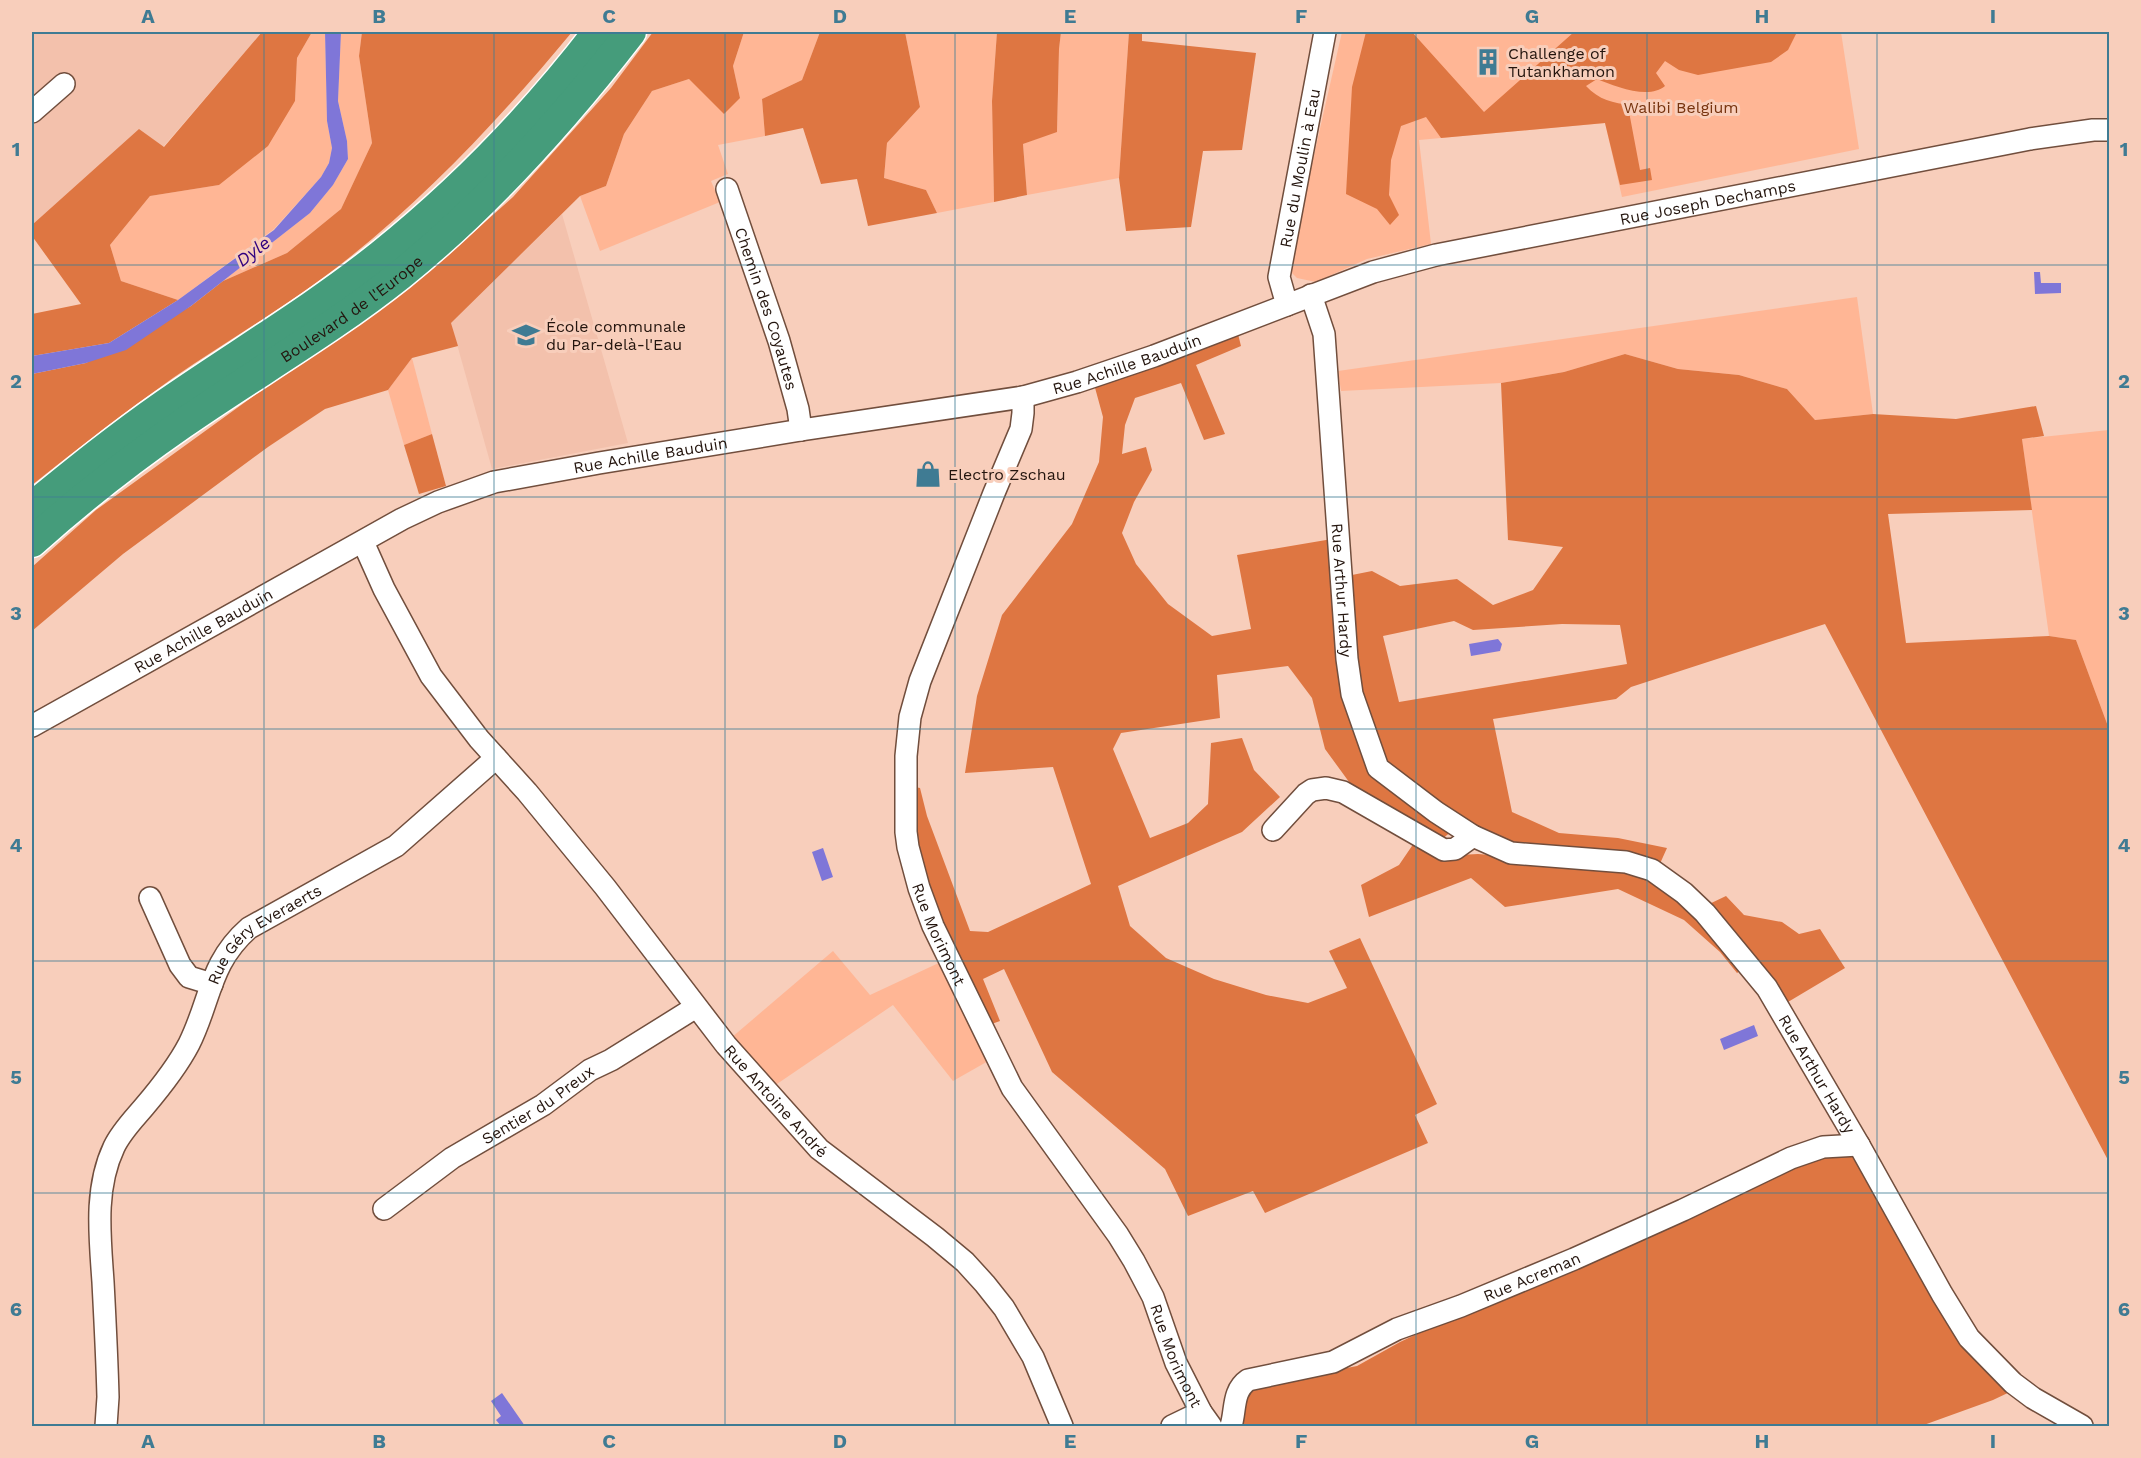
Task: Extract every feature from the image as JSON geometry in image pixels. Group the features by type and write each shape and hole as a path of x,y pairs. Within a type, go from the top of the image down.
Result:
{"highway":[{"name":"Boulevard de l'Europe","path":"32,507 97,453 381,255 454,192 514,131 571,67 598,32"},
{"name":"Boulevard de l'Europe","path":"32,542 113,475 181,424 332,325 400,275 472,211 534,147 590,85 631,32"}],"street":[{"name":"Rue du Moulin à Eau","path":"1287,305 1279,277 1325,32"},
{"path":"32,112 64,84"},
{"name":"Rue Joseph Dechamps","path":"1311,295 1373,272 1436,255 2030,140 2092,130 2109,130"},
{"name":"Chemin des Coyautes","path":"727,189 779,341 798,409 801,430"},
{"name":"Rue Achille Bauduin","path":"32,726 402,519 438,502 494,482 801,430 1023,396 1077,382 1154,356 1311,295"},
{"name":"Rue Arthur Hardy","path":"1311,295 1324,334 1347,659 1352,694 1378,768 1436,812 1473,836 1511,853 1626,862 1652,870 1684,893 1705,913 1767,988 1969,1338 2013,1383 2033,1398 2082,1426"},
{"name":"Rue Morimont","path":"1023,396 1021,429 920,681 910,717 906,756 908,847 919,888 933,926 1002,1070 1018,1097 1118,1235 1134,1261 1153,1297 1176,1363 1206,1419"},
{"path":"363,542 384,589 430,676 496,758"},
{"name":"Rue Géry Everaerts","path":"106,1426 108,1396 100,1214 102,1182 114,1147 123,1131 170,1076 184,1054 222,957 234,941 249,928 396,846 496,758"},
{"name":"Rue Antoine André","path":"496,758 605,887 726,1045 819,1149 935,1237 965,1262 986,1284 1004,1308 1033,1357 1062,1426"},
{"path":"1273,830 1305,794 1312,790 1326,788 1353,796 1444,850 1455,849 1473,836"},
{"path":"150,898 180,965 189,977 212,984"},
{"name":"Sentier du Preux","path":"384,1209 452,1158 543,1105 590,1070 611,1060 696,1007"},
{"name":"Rue Acreman","path":"1231,1426 1236,1395 1242,1384 1248,1380 1333,1362 1397,1329 1461,1306 1574,1259 1791,1158 1823,1147 1859,1145"},
{"path":"1172,1426 1206,1419"}],"shaded area":[{"path":"32,32 262,32 163,147 32,225"},
{"path":"262,32 312,32 297,58 295,101 268,146 219,185 150,196 110,245 121,281 178,300 109,343 32,356 32,314 81,304 32,236 32,225 139,129 164,147"},
{"path":"362,32 572,32 455,162 424,193 358,251 268,316 155,391 32,485 32,374 86,363 191,306 223,281 287,253 341,209 372,143 359,56"},
{"path":"653,32 744,32 733,66 740,98 724,114 689,79 652,91 624,134 606,186 580,196 451,323 458,346 412,358 388,390 325,409 268,447 123,554 32,631 32,567 96,510 338,335 424,276 513,197 611,88"},
{"path":"820,32 905,32 920,107 887,143 884,178 926,190 937,213 868,226 857,179 821,184 803,128 765,136 762,99 802,80"},
{"path":"997,32 1061,32 1057,132 1023,144 1027,195 994,202 992,101"},
{"path":"1129,32 1142,32 1142,41 1256,53 1242,150 1203,151 1191,227 1126,231 1119,178"},
{"path":"1366,32 1412,32 1484,112 1574,32 1797,32 1788,50 1771,62 1698,75 1679,70 1665,61 1656,73 1665,86 1658,90 1641,92 1597,79 1586,86 1596,95 1607,100 1631,105 1630,117 1640,170 1650,168 1652,180 1620,185 1605,123 1441,138 1426,117 1401,126 1391,160 1389,195 1399,215 1390,225 1377,209 1346,194 1352,87"},
{"name":"École communale du Par-delà-l'Eau","path":"562,214 628,443 492,469 451,323"},
{"path":"1237,330 1241,346 1196,365 1225,434 1204,440 1181,383 1135,398 1125,425 1122,454 1146,447 1152,470 1134,502 1122,533 1136,564 1168,604 1212,636 1251,629 1237,555 1332,539 1373,770 1454,829 1440,841 1352,786 1325,749 1312,698 1288,666 1217,675 1220,718 1121,733 1113,749 1150,838 1188,823 1208,804 1211,743 1242,738 1254,770 1280,797 1242,832 1118,886 1130,926 1166,958 1214,979 1266,995 1308,1003 1347,988 1329,951 1360,938 1437,1104 1415,1115 1428,1143 1265,1213 1253,1191 1188,1216 1165,1169 1052,1072 1004,969 983,979 1000,1021 986,1026 920,880 910,786 920,788 927,816 970,931 988,932 1091,884 1053,767 965,773 977,696 1002,615 1072,524 1099,462 1103,417 1094,384"},
{"path":"1625,354 1678,369 1739,375 1787,389 1815,420 1873,414 1956,419 2036,406 2044,436 2022,439 2032,510 1888,514 1906,643 2049,636 2076,640 2109,729 2109,1162 1825,624 1631,687 1616,699 1493,719 1512,812 1559,833 1618,838 1667,848 1658,868 1518,847 1479,832 1382,764 1358,694 1347,576 1372,571 1400,586 1457,579 1493,605 1533,590 1563,547 1508,540 1501,383 1564,372","holes":["1454,621 1473,630 1562,624 1620,625 1627,664 1399,702 1383,636"]},
{"path":"432,434 446,486 419,494 404,445"},
{"path":"1414,843 1441,856 1478,854 1626,866 1682,895 1744,968 1737,973 1720,952 1684,920 1618,889 1505,907 1471,878 1369,917 1361,885 1399,865"},
{"path":"1726,896 1744,915 1782,922 1799,934 1820,929 1845,968 1788,1002 1757,962 1705,906"},
{"path":"1832,1151 1852,1156 1863,1166 2014,1390 1921,1426 1235,1426 1250,1387 1357,1366 1400,1342 1466,1311"}],"green space":[{"path":"312,32 325,32 327,121 332,148 329,163 321,177 274,229 178,300 121,281 110,245 150,196 219,185 295,101 297,58"},
{"path":"341,32 362,32 359,56 372,143 341,209 287,253 223,281 310,213 333,185 348,159 347,141 338,101"},
{"path":"744,32 820,32 802,80 762,99 765,136 718,145 728,174 711,181 720,202 600,251 580,196 606,186 624,134 652,91 689,79 740,98 733,66"},
{"path":"905,32 997,32 992,101 994,202 937,213 926,190 884,178 887,143 920,107"},
{"path":"1061,32 1129,32 1119,178 1027,195 1023,144 1057,131"},
{"name":"Walibi Belgium","path":"1342,32 1841,32 1859,149 1622,197 1605,123 1419,140 1431,244 1367,259 1316,282 1297,278 1288,269"},
{"path":"1857,297 1873,414 1815,420 1787,389 1739,375 1678,369 1625,354 1564,372 1501,383 1341,391 1338,371"},
{"path":"412,358 432,434 404,445 388,390"},
{"path":"2109,430 2109,729 2076,640 2049,636 2022,439"},
{"path":"833,951 870,995 943,961 990,1060 953,1081 893,1005 774,1086 731,1038"}],"water":[{"name":"Dyle","path":"325,32 341,32 338,101 347,141 348,159 333,185 310,213 191,306 126,350 86,363 32,374 32,356 109,343 178,300 274,230 321,177 329,163 332,148 327,121"},
{"path":"2034,272 2040,272 2041,283 2061,283 2061,293 2035,294"},
{"path":"1498,639 1502,644 1500,651 1471,656 1469,644"},
{"path":"823,848 833,877 822,881 812,852"},
{"path":"1754,1025 1758,1036 1724,1050 1720,1039"},
{"path":"502,1393 525,1426 501,1426 496,1420 501,1416 491,1401"}],"place":[{"name":"Challenge of Tutankhamon","path":"1488,62"},
{"name":"École communale du Par-delà-l'Eau","path":"526,335"},
{"name":"Electro Zschau","path":"928,474"}]}
